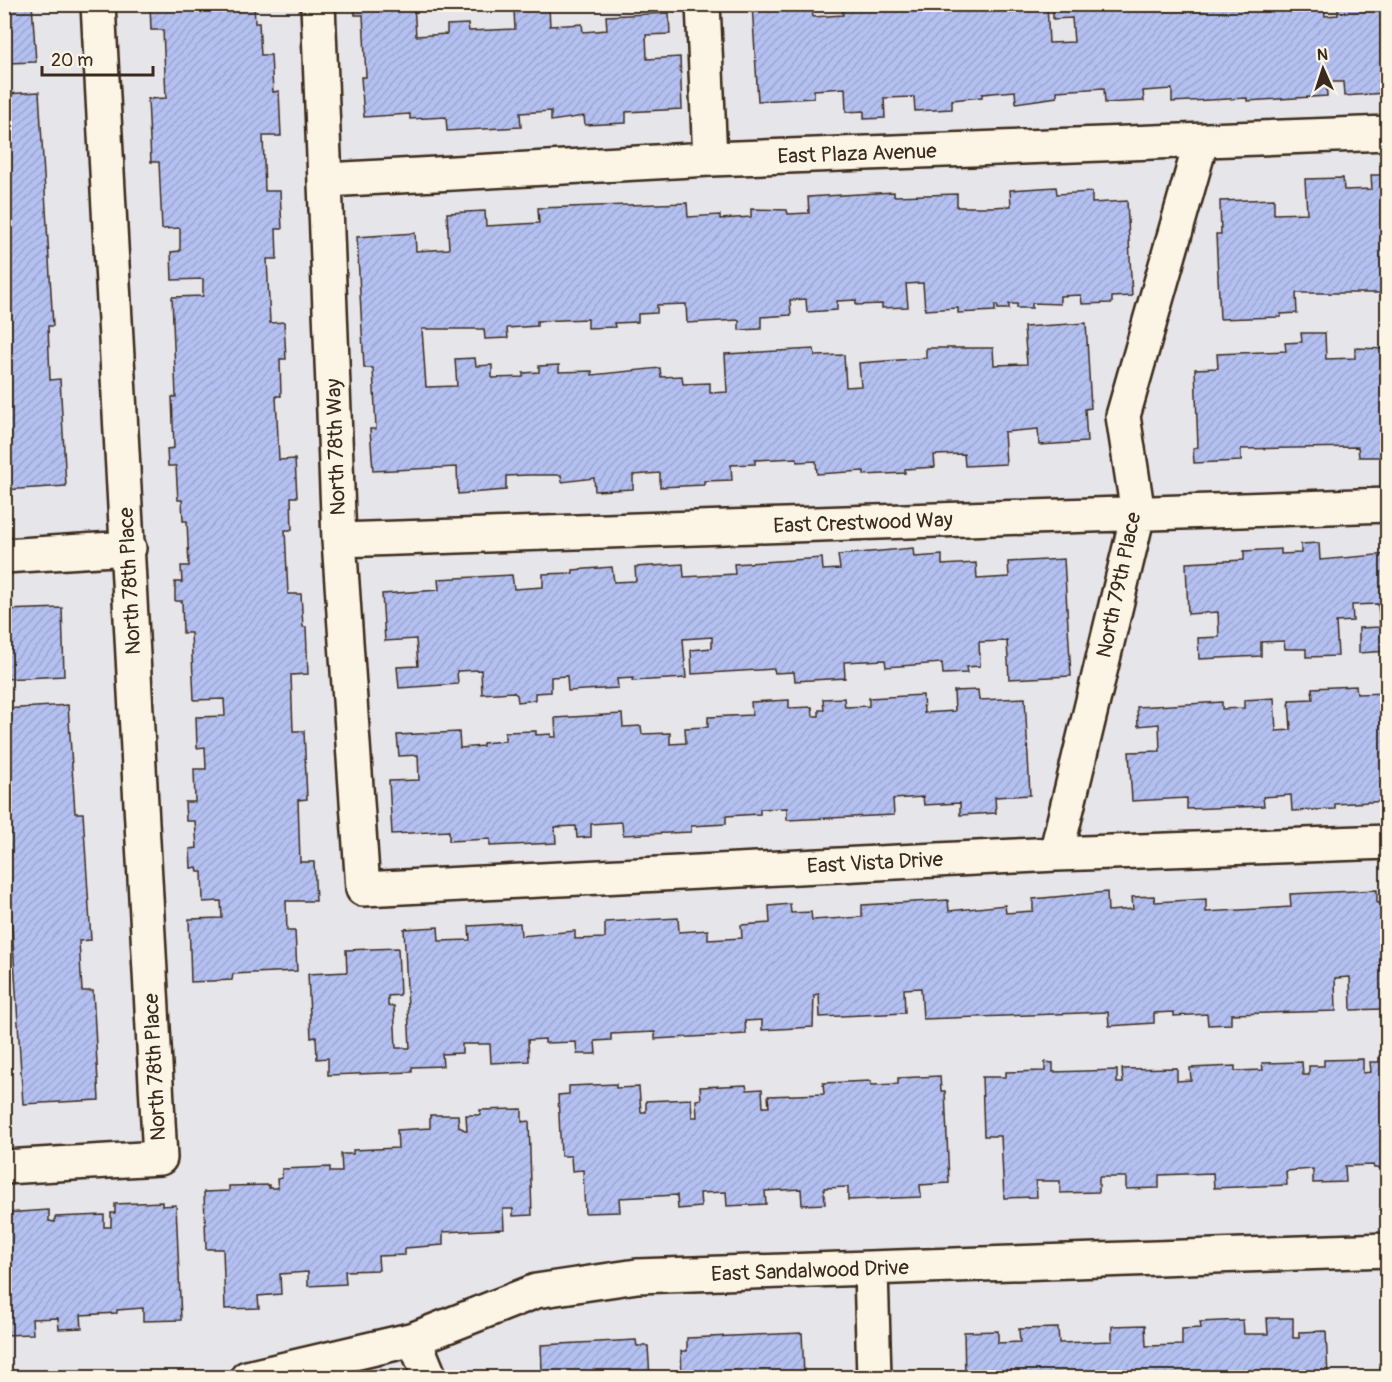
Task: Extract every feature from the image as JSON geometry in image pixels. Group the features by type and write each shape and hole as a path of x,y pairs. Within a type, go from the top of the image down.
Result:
{"street":[{"name":"North 78th Place","path":"4,1167 160,1158 98,4"},
{"name":"North 78th Way","path":"318,4 327,180 339,540 363,889"},
{"path":"703,4 710,159"},
{"name":"East Plaza Avenue","path":"327,180 710,159 1201,142 1388,133"},
{"name":"North 79th Place","path":"1056,854 1138,514 1123,416 1201,142"},
{"name":"East Crestwood Way","path":"339,540 1388,505"},
{"path":"4,556 129,548"},
{"name":"East Vista Drive","path":"363,889 1056,854 1388,842"},
{"name":"East Sandalwood Drive","path":"247,1377 414,1339 536,1291 637,1276 1388,1250"},
{"path":"871,1269 874,1377"},
{"path":"414,1339 430,1377"}],"building":[{"path":"4,4 32,4 36,62 7,63 4,68"},
{"path":"150,4 254,4 255,23 259,23 261,55 271,55 273,92 279,91 281,136 263,136 265,191 280,191 282,229 276,229 277,259 267,259 270,323 284,322 286,359 280,359 281,396 276,396 279,460 295,459 297,497 291,497 292,530 285,530 288,594 301,594 303,627 306,627 308,674 291,675 293,731 304,731 307,799 298,800 300,862 314,862 316,901 286,901 287,931 295,931 297,971 233,974 232,980 191,982 189,919 222,918 221,901 203,902 202,872 198,872 197,867 191,868 190,849 197,848 195,821 186,821 185,802 195,802 194,769 206,769 205,747 197,748 196,717 225,716 224,699 194,700 191,633 183,633 182,601 175,601 175,582 182,582 181,566 189,566 187,521 183,521 182,500 178,500 176,466 168,466 167,449 174,448 172,397 176,397 172,297 203,296 203,279 172,280 171,252 180,251 180,228 162,229 159,162 151,162 148,99 166,98 163,30 151,30"},
{"path":"354,4 414,4 416,36 447,34 447,25 468,24 469,31 515,29 514,10 549,8 550,26 582,24 583,32 607,30 606,16 669,13 670,34 646,35 647,59 680,57 682,109 626,112 626,123 585,125 584,116 551,121 551,111 520,113 521,127 447,131 446,117 410,119 410,114 364,117 361,77 366,77 363,15 355,15"},
{"path":"752,4 812,4 813,17 843,15 842,4 896,4 901,10 941,8 941,4 1047,4 1049,43 1074,42 1072,18 1053,19 1053,4 1324,4 1325,16 1338,15 1338,4 1388,4 1388,79 1384,79 1385,93 1344,96 1343,82 1326,82 1327,96 1247,101 1247,98 1172,102 1172,89 1143,91 1144,101 1105,103 1104,88 1057,91 1057,97 1016,103 1015,91 982,94 982,97 952,100 952,109 915,111 914,97 884,98 885,118 864,119 864,111 846,112 845,88 814,90 814,98 758,101"},
{"path":"39,92 53,326 48,326 50,380 60,379 66,486 4,490 4,94"},
{"path":"1371,175 1388,175 1388,293 1296,293 1297,313 1281,314 1281,317 1220,319 1216,234 1221,234 1220,201 1274,199 1274,214 1307,213 1305,179 1343,178 1344,190 1372,189"},
{"path":"1056,187 1057,194 1092,192 1092,203 1127,201 1132,296 1112,297 1112,303 1082,304 1081,295 1060,296 1060,304 1032,303 1032,308 1017,308 1017,304 1009,304 1009,309 998,309 995,305 995,311 958,313 958,308 925,310 923,283 906,284 908,307 882,308 882,304 856,305 856,300 837,301 837,310 807,312 806,299 790,300 791,315 761,317 761,329 739,330 739,320 687,323 686,304 657,305 657,313 638,314 638,322 614,323 615,327 588,328 588,319 537,321 537,326 507,328 508,338 485,339 484,329 422,329 426,387 457,386 455,359 475,358 476,366 492,365 492,378 523,377 523,373 539,372 539,366 559,365 559,372 592,371 592,375 660,368 661,377 682,376 683,384 710,383 710,393 727,392 725,354 814,349 815,356 844,355 846,387 861,386 859,363 926,358 926,348 993,348 994,365 1027,364 1024,327 1086,323 1091,408 1085,409 1087,442 1039,445 1038,429 1004,432 1006,464 965,466 964,454 934,455 935,467 905,469 905,473 864,475 864,471 817,474 816,461 797,462 797,458 755,460 755,464 731,465 732,480 704,481 704,485 660,487 660,473 633,475 633,489 595,491 594,478 562,482 561,475 527,475 506,476 506,490 458,494 457,467 373,471 370,429 376,429 373,368 364,368 357,237 415,233 416,251 449,249 447,213 485,211 486,226 539,223 538,208 687,203 688,217 720,215 720,219 751,217 751,209 787,210 788,214 809,213 808,197 894,192 894,196 957,194 957,207 1011,206 1010,190"},
{"path":"1301,333 1325,333 1326,359 1355,358 1355,348 1388,349 1388,457 1359,457 1358,447 1241,449 1241,461 1194,463 1193,448 1198,447 1195,369 1218,368 1217,354 1286,351 1285,343 1302,342"},
{"path":"1319,543 1320,560 1388,554 1388,651 1359,653 1359,628 1380,627 1378,604 1352,605 1353,621 1336,622 1338,656 1306,657 1306,649 1285,649 1284,641 1261,642 1261,656 1199,659 1198,638 1219,637 1218,612 1188,614 1186,563 1244,560 1244,551 1281,549 1281,554 1301,553 1301,544"},
{"path":"913,548 914,557 942,555 942,565 976,563 977,579 1009,577 1008,562 1064,559 1071,676 1009,679 1007,641 979,642 980,666 966,667 967,673 943,674 942,663 886,667 885,660 844,662 845,678 795,681 794,672 775,673 774,669 692,674 691,650 712,648 712,637 683,639 686,678 632,681 633,678 617,679 618,688 568,691 567,676 551,677 551,692 535,693 535,700 518,702 517,695 513,692 482,694 481,670 457,671 458,684 399,688 397,667 418,666 416,639 385,641 382,594 439,590 438,579 512,575 514,589 543,587 543,574 573,573 573,570 612,567 614,582 636,581 635,567 683,564 684,577 735,574 734,564 822,558 823,570 840,569 838,555"},
{"path":"62,608 64,676 4,679 4,610"},
{"path":"1356,686 1357,694 1388,693 1388,801 1335,804 1335,809 1292,811 1291,795 1263,797 1264,806 1187,809 1187,798 1132,801 1129,752 1160,751 1159,724 1138,726 1137,707 1222,702 1222,709 1244,708 1244,700 1274,698 1276,731 1291,730 1289,700 1313,699 1312,688"},
{"path":"978,690 979,700 1025,698 1030,795 995,797 996,813 960,815 960,803 924,805 923,797 893,799 894,815 787,820 787,808 760,809 760,814 726,816 726,824 691,826 691,832 623,835 622,822 591,824 591,837 577,838 576,826 555,827 556,843 490,846 490,839 449,841 449,831 392,834 389,781 419,780 418,755 399,756 397,735 459,732 460,748 483,746 483,743 505,741 505,732 536,731 536,735 551,734 551,737 556,737 555,718 622,714 623,727 641,726 642,734 670,733 670,744 686,743 685,728 708,727 708,717 752,715 751,702 789,700 789,708 812,707 813,716 819,716 819,710 824,710 823,699 844,698 845,707 869,706 869,698 923,695 924,713 955,711 954,691"},
{"path":"68,705 75,813 83,813 91,940 79,941 82,991 93,991 99,1100 23,1104 4,797 4,709"},
{"path":"1377,890 1377,903 1388,903 1388,1001 1382,1001 1382,1009 1351,1010 1350,977 1335,978 1336,1011 1231,1014 1231,1024 1208,1025 1207,1014 1174,1016 1174,1012 1154,1013 1154,1023 1109,1026 1108,1012 923,1019 921,988 904,989 905,1013 820,1017 819,994 814,995 813,1027 762,1030 762,1020 745,1021 746,1034 655,1039 655,1032 611,1034 611,1040 595,1041 596,1054 577,1054 576,1042 545,1043 545,1039 528,1040 529,1061 491,1063 490,1044 462,1044 462,1053 442,1054 443,1066 412,1067 412,1072 328,1075 328,1058 317,1059 316,1037 311,1038 308,974 347,972 346,950 398,948 400,995 388,996 388,1006 394,1006 396,1048 410,1048 404,929 438,927 439,941 470,940 469,926 520,923 521,936 575,931 575,939 605,938 605,922 678,918 679,932 708,930 708,940 742,938 741,925 770,923 769,906 790,904 791,913 811,912 812,920 862,917 862,905 948,900 949,911 1005,905 1006,913 1033,911 1033,899 1107,892 1108,911 1133,909 1132,897 1154,896 1155,902 1206,899 1206,912 1291,907 1290,894"},
{"path":"1379,1056 1388,1056 1388,1168 1374,1168 1373,1165 1345,1166 1346,1182 1313,1183 1313,1169 1286,1171 1287,1185 1214,1188 1213,1173 1159,1175 1159,1188 1126,1189 1126,1177 1099,1177 1099,1192 1060,1193 1060,1181 1036,1181 1037,1197 1004,1198 1001,1136 984,1136 982,1077 1006,1077 1006,1072 1045,1071 1045,1062 1053,1063 1053,1072 1117,1070 1117,1083 1123,1083 1122,1069 1177,1068 1177,1081 1191,1080 1190,1068 1235,1066 1235,1071 1263,1070 1262,1063 1302,1062 1303,1075 1309,1075 1309,1066 1324,1066 1324,1060 1363,1059 1363,1073 1371,1072 1370,1062 1379,1062"},
{"path":"940,1076 941,1091 945,1091 949,1183 920,1185 921,1197 848,1200 848,1187 824,1188 825,1204 802,1205 801,1189 765,1191 766,1204 727,1206 726,1192 700,1193 701,1207 678,1209 677,1195 619,1198 620,1212 585,1213 583,1170 572,1171 571,1156 561,1156 558,1095 569,1094 569,1086 616,1084 616,1088 639,1087 641,1112 646,1112 646,1101 691,1099 692,1117 697,1117 696,1100 701,1099 700,1087 746,1085 747,1090 762,1089 763,1107 769,1107 768,1096 824,1094 823,1083 871,1081 871,1085 898,1084 898,1078"},
{"path":"522,1109 522,1122 529,1121 532,1215 513,1216 513,1209 503,1209 504,1229 443,1232 443,1245 405,1248 405,1255 378,1256 379,1270 345,1271 346,1284 308,1286 308,1272 280,1274 281,1294 258,1296 259,1308 225,1309 223,1249 206,1249 204,1192 229,1191 229,1186 269,1185 269,1188 278,1188 277,1179 282,1178 282,1169 330,1167 330,1172 342,1172 341,1154 353,1154 353,1150 398,1148 397,1130 430,1128 430,1115 458,1115 459,1127 467,1131 466,1115 481,1115 480,1110"},
{"path":"162,1202 162,1206 176,1205 181,1320 143,1321 143,1308 117,1310 117,1313 81,1315 82,1328 59,1329 58,1318 32,1319 33,1334 4,1335 4,1213 49,1210 49,1221 55,1222 55,1217 104,1215 104,1227 111,1227 111,1213 115,1213 115,1204"},
{"path":"1267,1318 1293,1318 1293,1338 1299,1338 1299,1332 1326,1331 1328,1378 965,1378 964,1332 998,1331 998,1343 1020,1342 1019,1329 1058,1328 1059,1343 1112,1341 1112,1326 1145,1325 1146,1346 1182,1345 1182,1329 1201,1328 1200,1322 1243,1320 1244,1334 1268,1334"},
{"path":"802,1333 804,1374 789,1375 789,1378 682,1378 681,1351 687,1351 687,1338"},
{"path":"636,1340 637,1346 648,1346 650,1378 530,1378 530,1372 542,1372 541,1345"}]}
